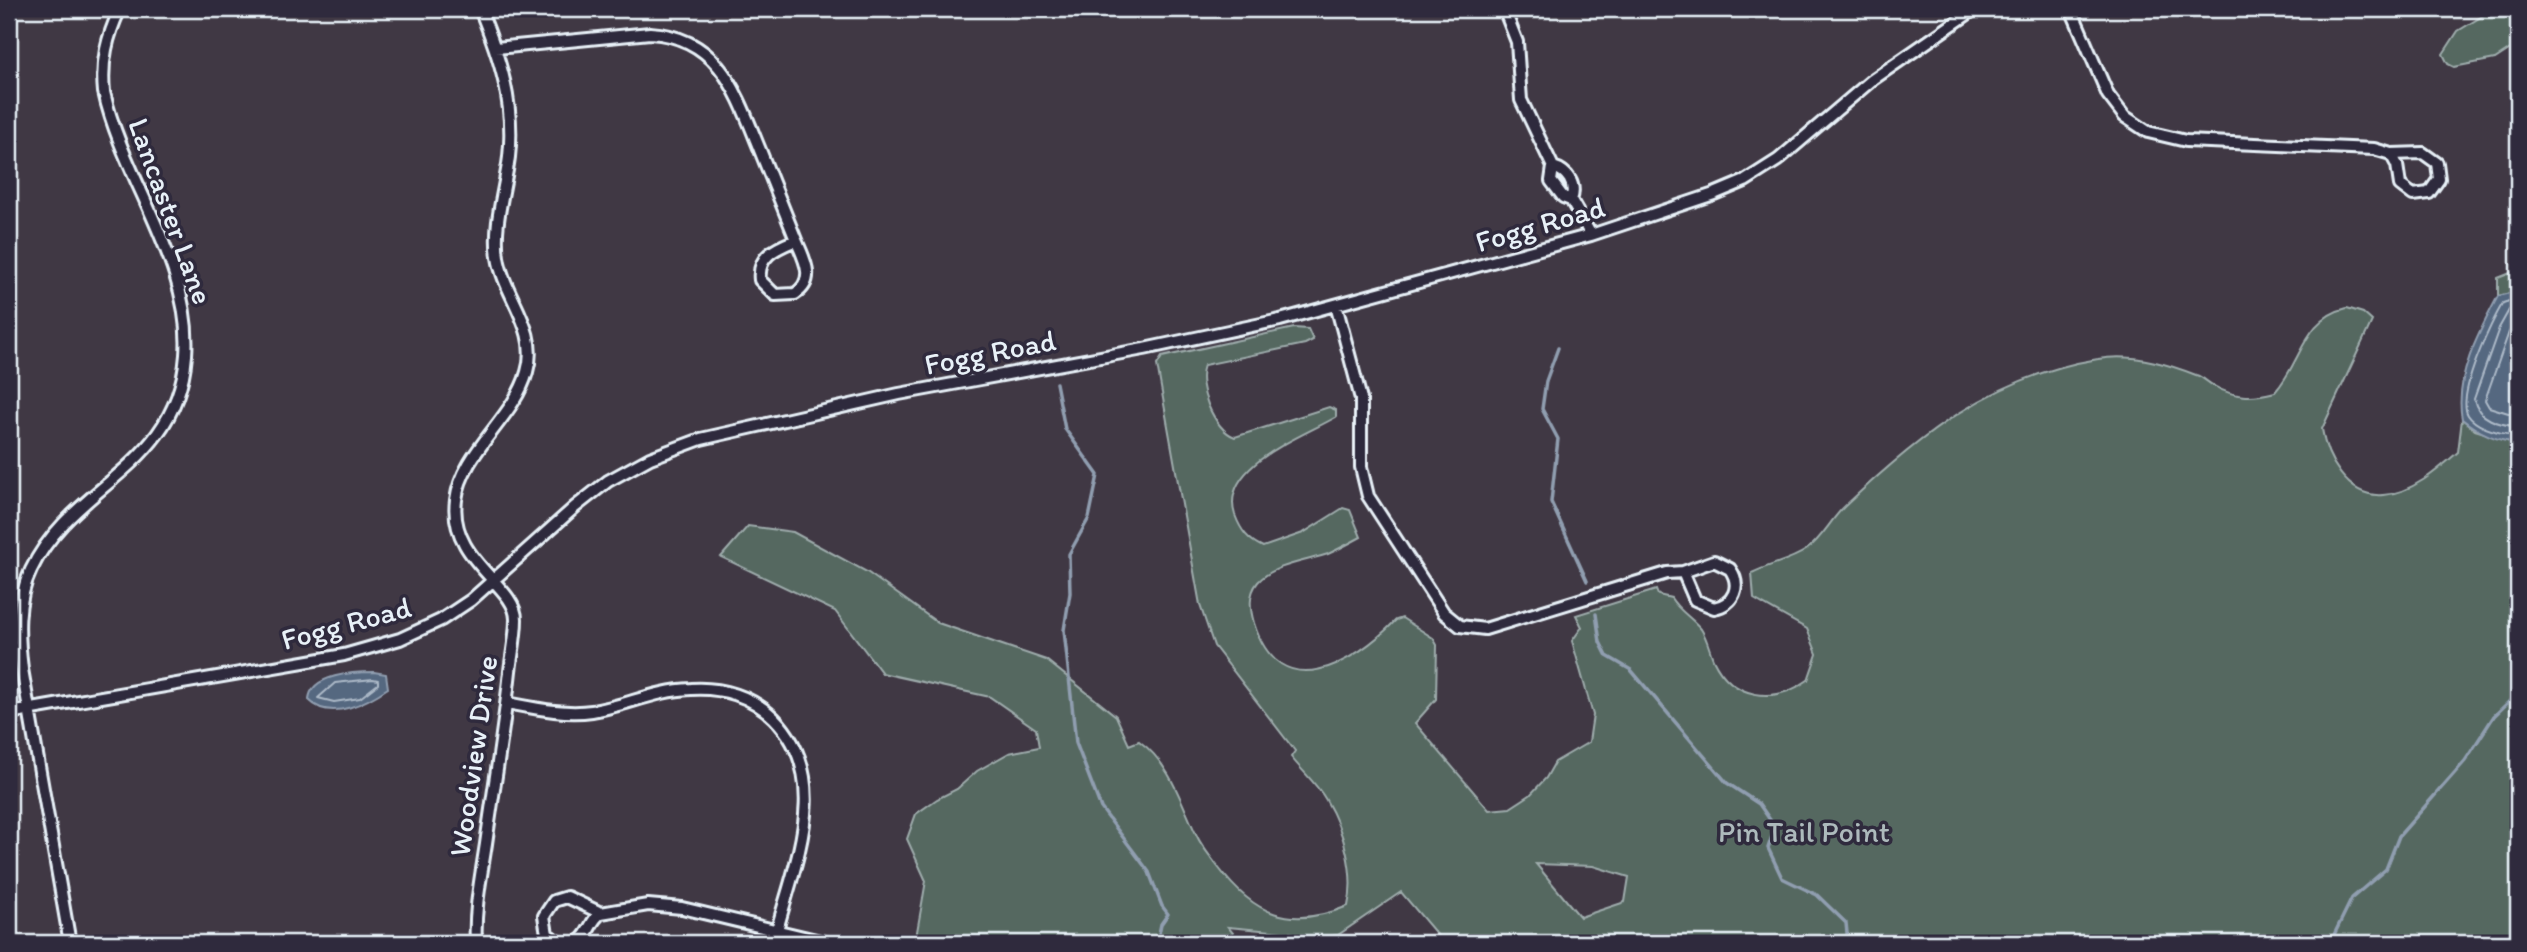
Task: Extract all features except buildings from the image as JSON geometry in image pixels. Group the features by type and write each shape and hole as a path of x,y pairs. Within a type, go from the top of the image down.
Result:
{"street":[{"name":"Lancaster Lane","path":"70,943 30,710 19,630 20,607 31,570 57,532 130,467 154,440 174,403 185,359 187,332 180,294 104,92 103,59 109,32 120,9"},
{"name":"Woodview Drive","path":"477,943 477,898 507,703 516,618 513,606 463,542 455,504 461,480 516,396 530,361 525,323 498,256 498,231 511,131 505,80 496,48 480,9"},
{"path":"1504,9 1517,42 1521,100 1553,166 1551,181 1557,191 1571,200 1591,235"},
{"name":"Fogg Road","path":"9,713 373,648 430,626 460,609 494,582 596,490 635,465 684,444 747,426 1015,371 1188,340 1336,305 1591,235 1714,194 1756,174 1872,80 1975,9"},
{"path":"2071,9 2108,96 2123,116 2148,132 2186,141 2374,149 2391,154 2419,153 2431,157 2440,171 2436,187 2422,195 2406,192 2398,182 2397,165 2391,154"},
{"path":"496,48 650,33 672,36 698,47 719,66 735,90 808,268 806,282 795,294 775,295 760,280 761,265 774,250 796,240"},
{"path":"1553,166 1566,173 1572,184 1574,192 1571,200"},
{"path":"1336,305 1361,399 1361,467 1364,488 1426,588 1453,621 1466,628 1485,629 1667,573 1684,572 1710,562 1723,564 1735,577 1735,593 1719,607 1703,606 1692,595 1684,572"},
{"path":"507,703 588,711 680,690 707,688 740,695 771,715 798,752 807,789 804,827 777,930"},
{"path":"559,943 550,937 544,925 545,912 554,901 571,897 601,913"},
{"path":"576,943 586,936 594,918 601,913 637,906 670,906 828,943"}],"green space":[{"path":"2494,9 2518,9 2518,44 2495,59 2454,67 2448,64 2443,54 2458,31"},
{"path":"2518,270 2518,291 2498,296 2498,278"},
{"name":"Pin Tail Point","path":"2347,308 2363,313 2372,321 2322,429 2328,452 2340,474 2359,490 2383,495 2404,490 2424,480 2458,452 2462,419 2475,430 2518,443 2518,943 1444,943 1401,892 1338,935 1307,940 1293,933 1228,927 1241,943 915,943 926,881 907,839 916,814 957,789 977,771 1009,753 1039,747 1036,729 990,697 882,673 835,611 721,557 748,526 793,532 867,572 938,623 1046,660 1116,716 1129,745 1139,741 1150,750 1167,772 1201,844 1245,897 1275,914 1308,917 1348,906 1349,866 1343,838 1326,800 1291,757 1295,751 1214,646 1200,605 1157,365 1162,357 1294,328 1308,329 1313,340 1305,344 1204,365 1202,374 1205,395 1214,417 1227,433 1235,437 1329,407 1336,410 1336,417 1285,444 1251,468 1239,482 1233,498 1235,515 1246,534 1263,547 1303,533 1343,508 1350,510 1361,537 1328,554 1272,571 1264,576 1251,597 1254,623 1266,649 1281,664 1299,671 1319,670 1339,662 1360,651 1396,620 1402,618 1433,638 1437,645 1436,699 1415,723 1489,810 1510,808 1530,795 1546,778 1555,762 1589,742 1593,715 1572,641 1582,627 1576,615 1656,590 1658,595 1671,598 1701,629 1713,659 1731,683 1755,694 1768,695 1795,688 1808,680 1817,654 1807,629 1754,599 1752,573 1806,550 1845,506 1930,433 1991,395 2025,379 2060,367 2110,357 2148,360 2173,367 2199,376 2236,395 2251,396 2275,392 2312,331 2332,313","holes":["1536,864 1593,866 1629,877 1625,902 1580,917"]}],"water":[{"path":"2518,291 2518,443 2495,438 2468,424 2462,419 2460,403 2470,356 2498,296"},
{"path":"345,674 386,674 388,688 360,704 328,710 309,700 311,691 325,680"}],"waterway":[{"path":"1558,348 1546,381 1542,409 1558,439 1551,502 1587,581"},
{"path":"1056,383 1065,429 1098,475 1089,518 1069,554 1070,593 1064,630 1076,743 1101,808 1149,872 1162,906 1168,914 1161,924 1157,943"},
{"path":"1596,614 1600,642 1607,656 1631,670 1727,783 1759,804 1775,827 1768,848 1782,878 1817,895 1846,923 1848,943"},
{"path":"2330,943 2352,898 2386,869 2399,836 2465,761 2494,716 2518,693"}]}
